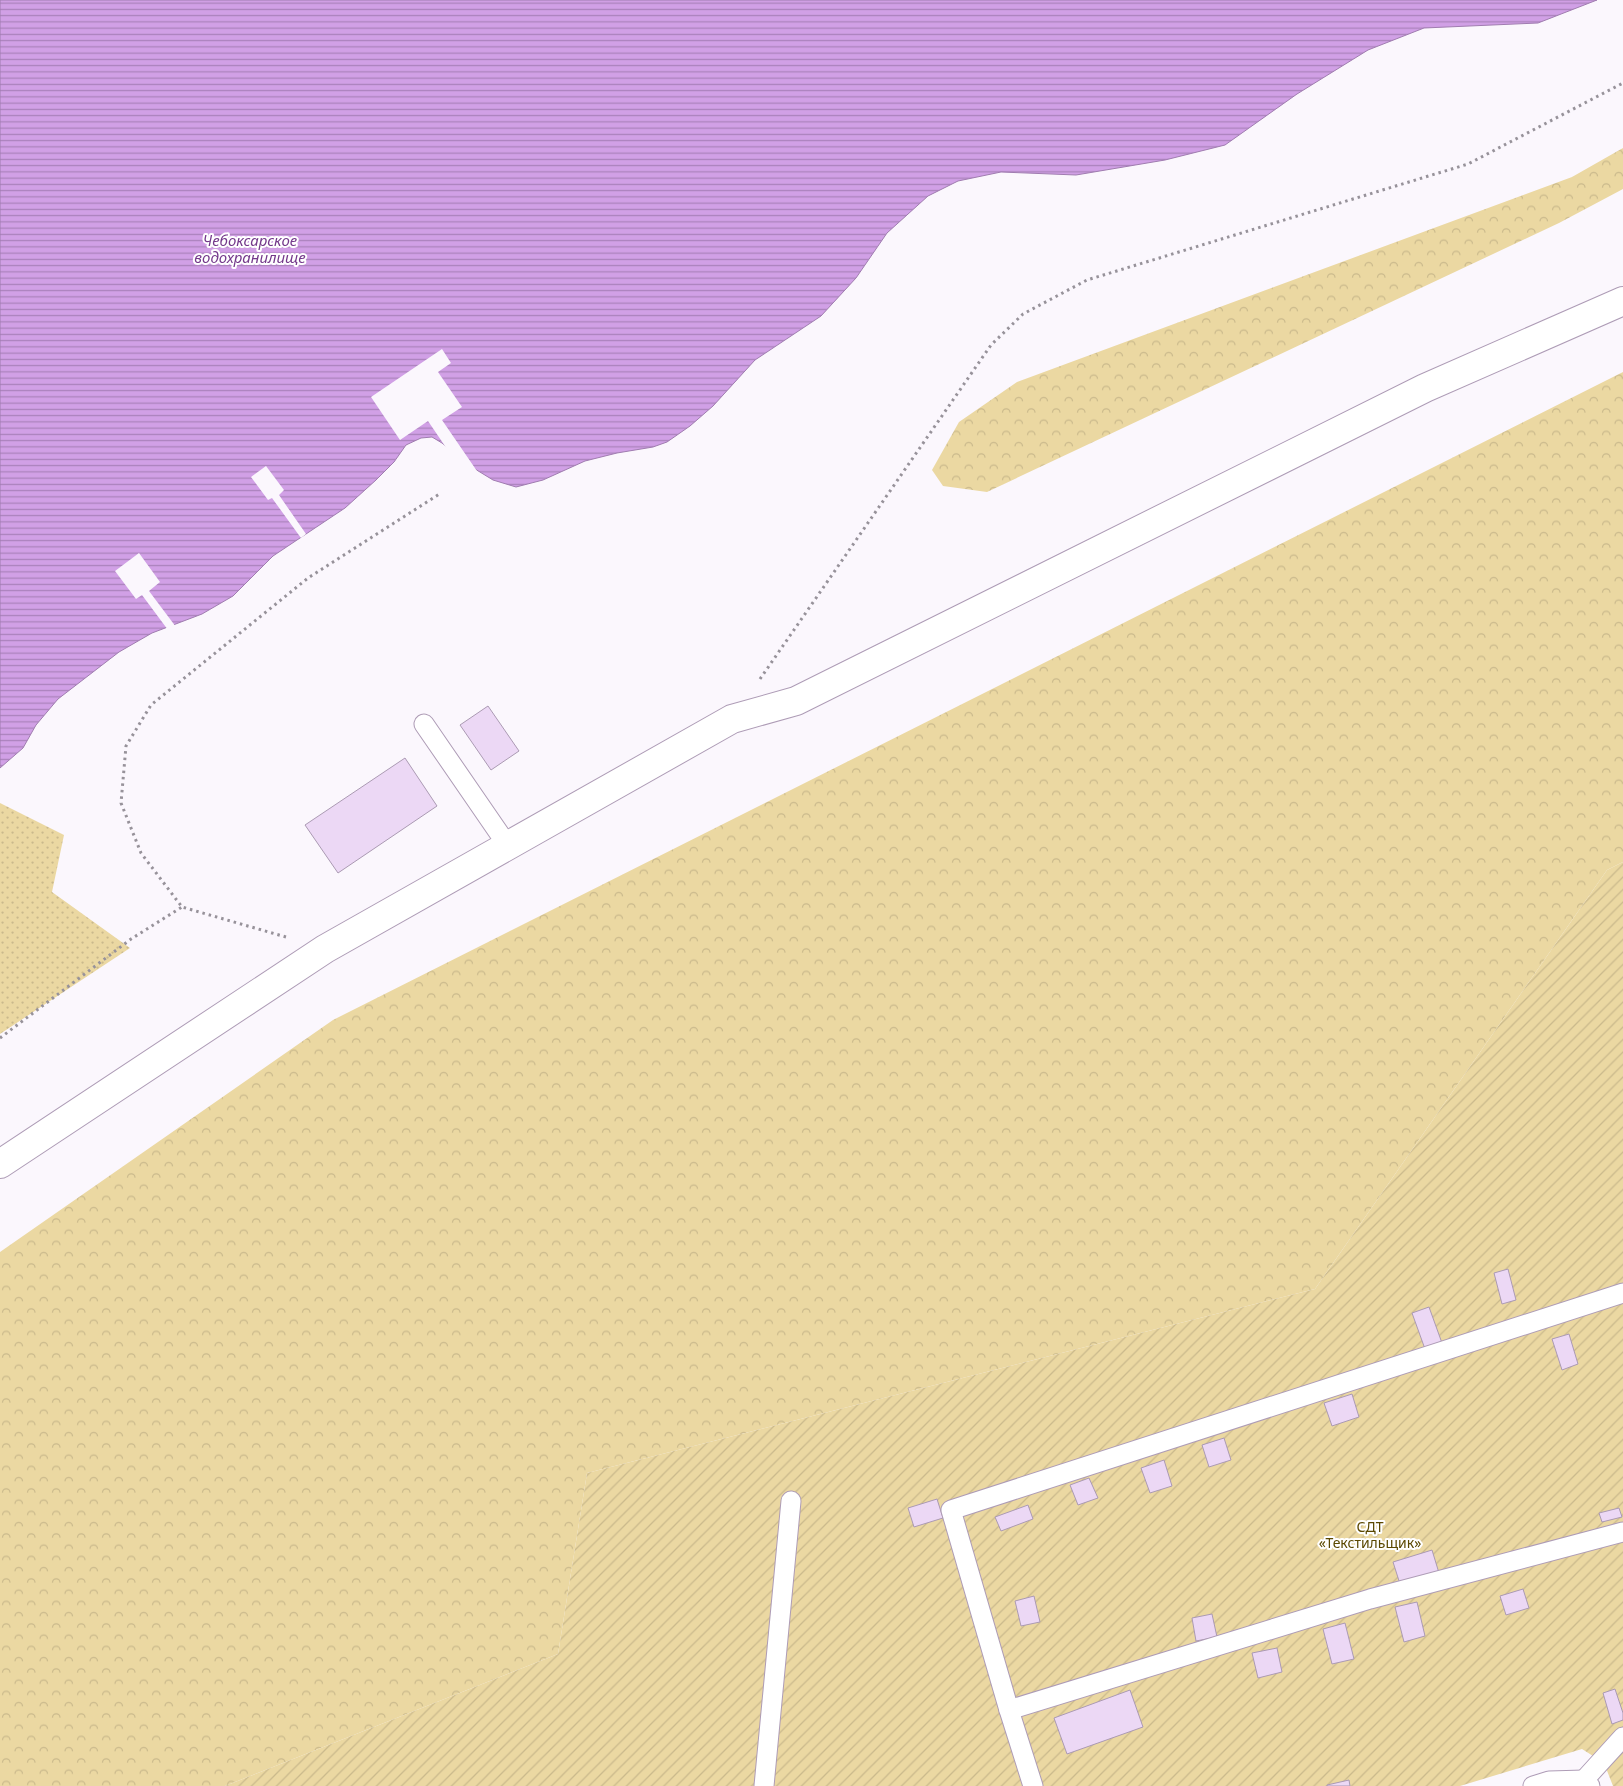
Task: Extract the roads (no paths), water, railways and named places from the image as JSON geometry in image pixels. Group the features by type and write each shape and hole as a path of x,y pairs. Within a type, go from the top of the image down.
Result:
{"street":[{"path":"0,1164 325,949 732,719 796,701 1425,388 1623,301"}],"lane":[{"path":"424,724 508,846"},
{"path":"1033,1786 951,1510 1623,1293"},
{"path":"764,1786 791,1501"},
{"path":"1009,1710 1370,1599 1623,1532"},
{"path":"1533,1786 1549,1781 1587,1783 1623,1737"}],"water":[{"name":"Чебоксарское водохранилище","path":"0,0 1597,0 1538,23 1424,28 1368,50 1297,94 1225,145 1165,160 1076,175 1001,172 958,181 928,196 887,233 856,278 821,316 755,360 713,406 690,426 667,442 653,447 585,461 543,480 516,487 493,480 432,437 421,438 406,445 394,462 345,508 273,556 233,596 202,614 152,633 119,652 58,699 36,725 23,748 0,768"}],"park label":[{"name":"СДТ «Текстильщик»","path":"1370,1535"}]}
